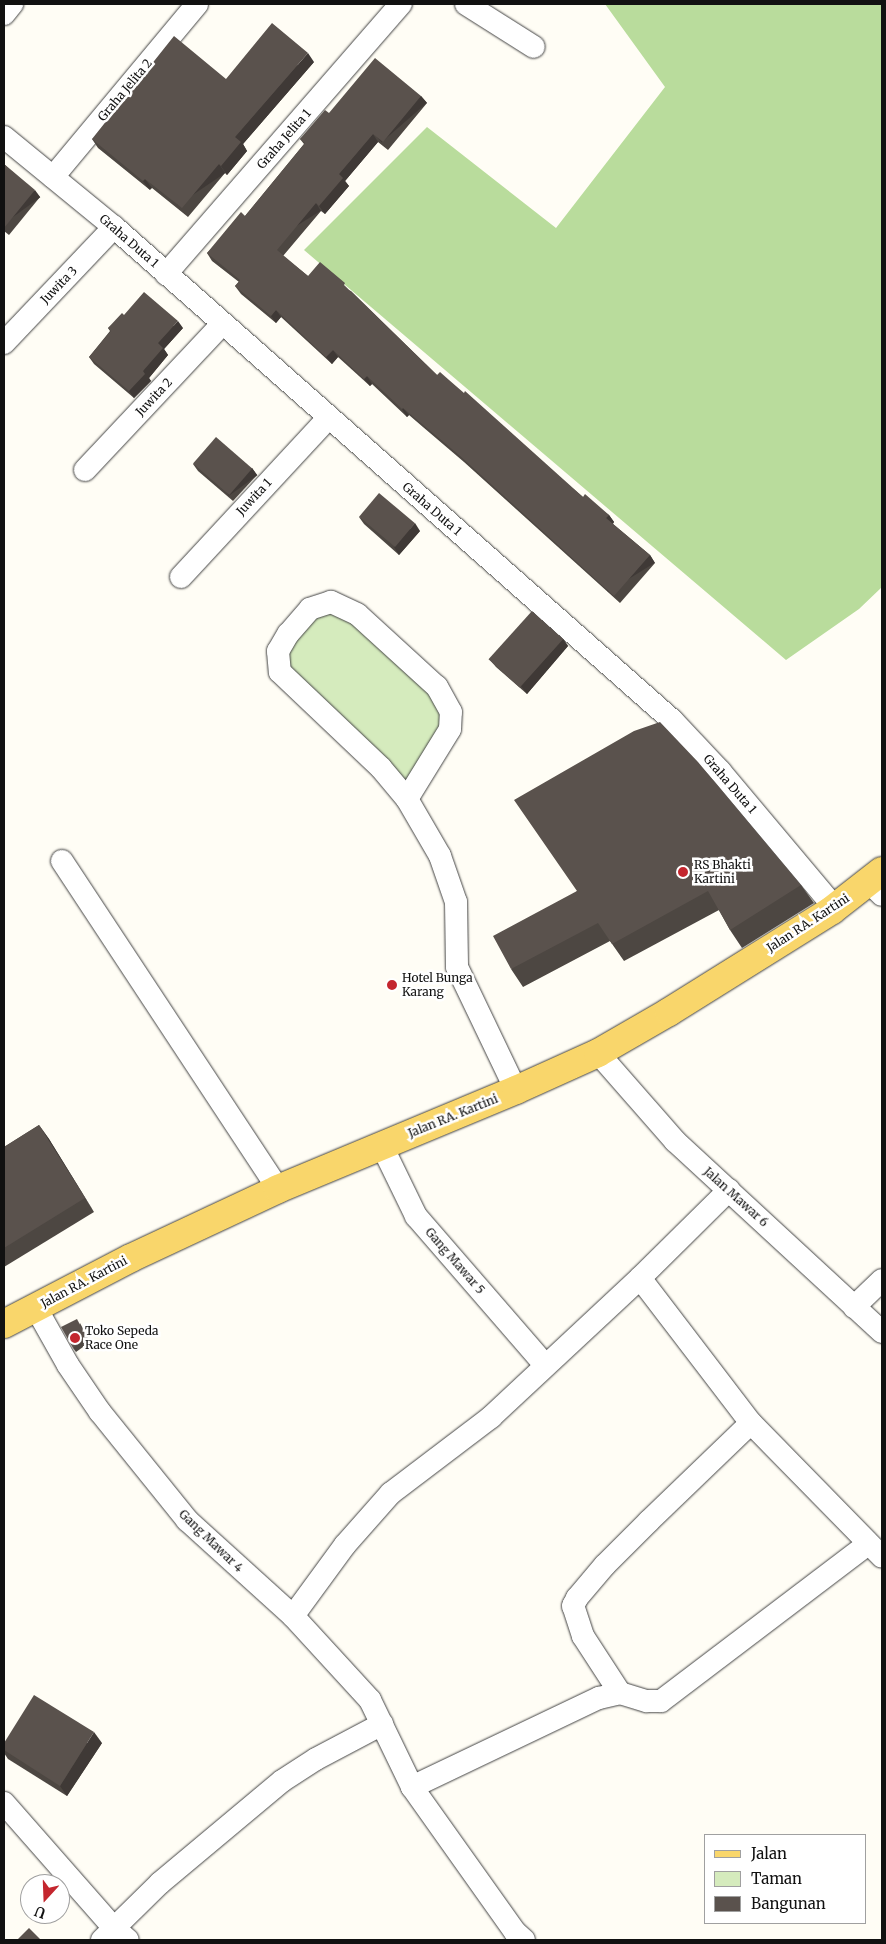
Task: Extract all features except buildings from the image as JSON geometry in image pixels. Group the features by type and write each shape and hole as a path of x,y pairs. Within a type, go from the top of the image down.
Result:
{"main road":[{"name":"Jalan RA. Kartini","path":"4,1324 39,1313 131,1258 278,1190 516,1090 598,1053 669,1012 878,882"}],"street":[{"path":"4,14 12,4"},
{"name":"Graha Jelita 2","path":"53,177 197,4"},
{"name":"Graha Jelita 1","path":"166,274 401,4"},
{"path":"466,4 534,47"},
{"name":"Graha Duta 1","path":"4,137 114,227 673,721 720,770 835,908"},
{"name":"Juwita 3","path":"4,343 114,227"},
{"name":"Juwita 2","path":"85,470 222,324"},
{"name":"Juwita 1","path":"181,577 328,418"},
{"path":"407,799 450,728 451,712 437,687 357,614 331,602 310,609 288,634 278,651 280,672 381,768 407,799 440,856 456,902 457,967 516,1090"},
{"path":"62,862 278,1190"},
{"name":"Jalan Mawar 6","path":"598,1053 675,1141 882,1332"},
{"name":"Gang Mawar 5","path":"382,1146 416,1216 545,1365"},
{"path":"293,1616 345,1545 391,1494 491,1417 640,1278 730,1190"},
{"path":"412,1787 599,1698 620,1693 647,1701 661,1701 875,1550 751,1423 640,1278"},
{"path":"854,1307 882,1280"},
{"name":"Gang Mawar 4","path":"39,1313 68,1365 100,1412 187,1520 293,1616 370,1700 412,1787 516,1937"},
{"path":"620,1693 583,1636 573,1606 577,1598 636,1533 751,1423"},
{"path":"4,1803 115,1936 160,1883 282,1781 316,1759 382,1724"}],"green space":[{"path":"605,4 882,4 882,587 859,609 786,660 304,250 427,127 556,228 665,87"},
{"path":"331,602 451,712 407,799 280,672 288,634"}],"place":[{"name":"RS Bhakti Kartini","path":"683,872"},
{"name":"Hotel Bunga Karang","path":"392,985"},
{"name":"Toko Sepeda Race One","path":"75,1338"}]}
